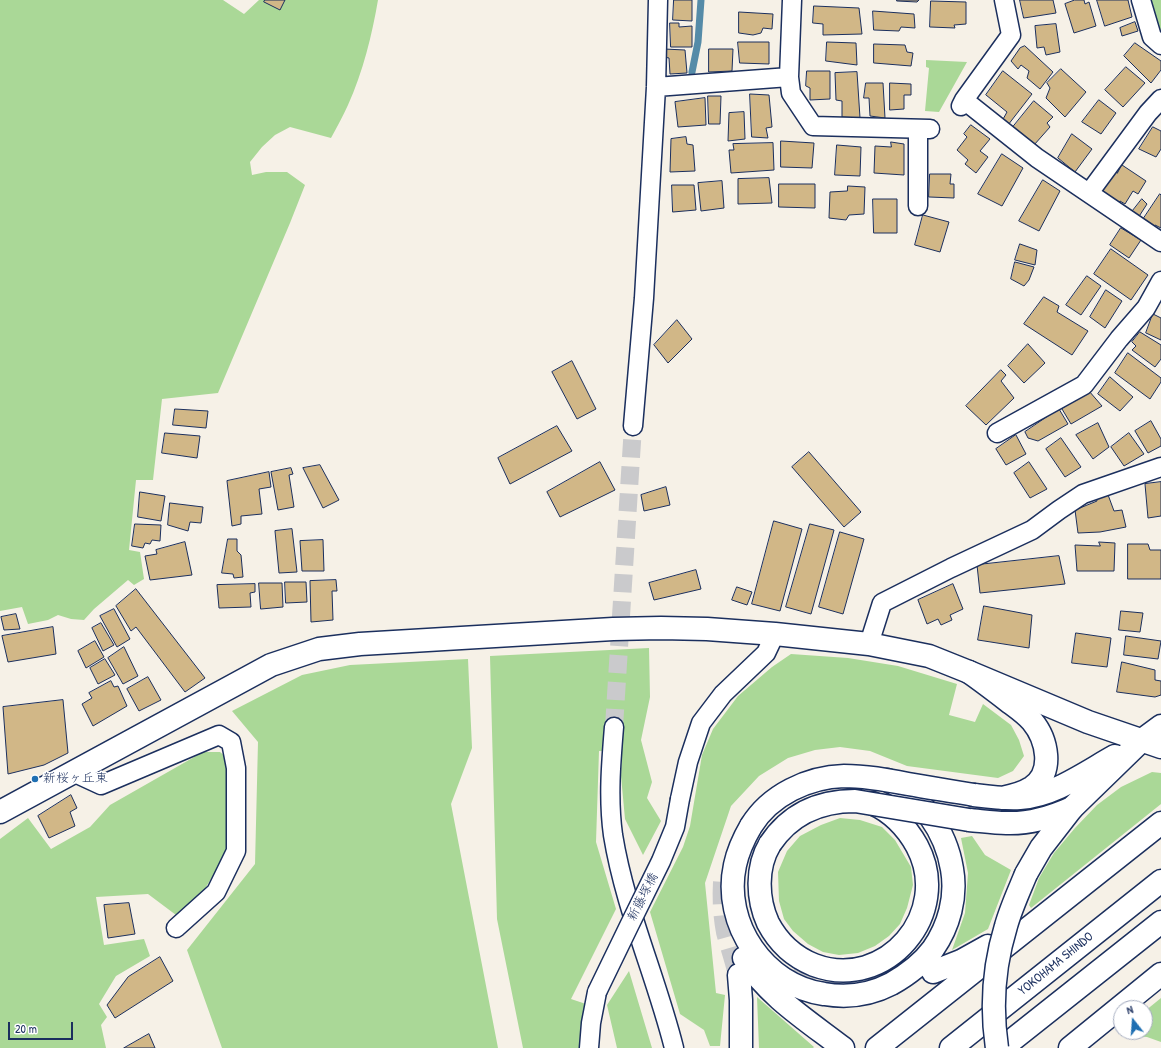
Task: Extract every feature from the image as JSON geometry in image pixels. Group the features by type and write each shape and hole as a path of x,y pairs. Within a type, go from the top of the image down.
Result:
{"main road":[{"path":"0,812 271,665 319,649 360,644 613,629 707,629 775,634 869,644 929,656 1088,722 1152,744"},
{"path":"969,672 1031,720 1039,731 1044,743 1046,767 1041,778 1032,787 1019,794 1002,798"},
{"path":"997,1048 994,1018 996,968 1006,925 1026,874 1041,848 1072,808 1152,744 1161,726"},
{"path":"758,832 762,812 781,795 805,784 830,778 843,776 867,777 974,795 1002,798 1021,798 1039,795 1055,789 1152,744"},
{"path":"735,866 733,889 736,913 740,926 759,959 791,984 817,993 845,996 859,995 887,986 900,979 920,964 936,944 942,933 947,921 954,886 948,852 937,828 914,798 895,784 884,778 870,774 844,771 831,772 804,778 779,789 761,804 758,832 764,858 761,870 760,895 766,919 772,931 780,941 799,958 808,963 826,968 844,970 858,969 882,960 903,945 911,936 918,924 926,901 927,876 920,852 909,833 894,816 883,808 872,803 852,797 840,796 826,798 811,802 798,808 777,824 758,832 742,844 735,866 730,890 731,913 735,936 744,959 758,978 776,996 836,1042"},
{"path":"758,832 783,827 804,812 842,801 855,801 969,820 1006,823 1024,822 1058,814 1072,808"},
{"path":"878,1048 1161,824"},
{"path":"933,972 961,962 1007,935 1140,840"},
{"name":"YOKOHAMA SHINDO","path":"951,1048 1161,881"},
{"path":"1002,1048 1161,922"},
{"path":"1070,1048 1161,974"},
{"path":"739,975 741,1000 741,1048"}],"street":[{"path":"633,426 644,298 656,87 658,0"},
{"path":"792,0 789,77 791,93 813,126 924,129 918,206"},
{"path":"1004,0 1011,35 963,103 1089,194 1161,242"},
{"path":"1140,0 1152,37 1161,45"},
{"path":"656,87 789,77"},
{"path":"1089,194 1148,113 1161,99"},
{"path":"997,432 1084,385 1119,339 1146,308 1161,281"},
{"path":"869,644 882,603 951,568 1032,530 1083,494 1161,467"},
{"name":"新藤塚橋","path":"589,1048 591,1023 597,992 662,862 675,827 688,762 701,723 723,694 766,653 775,634"},
{"path":"614,726 610,774 613,834 629,905 674,1048"},
{"path":"75,772 101,785 219,735 231,742 236,768 236,850 216,892 176,928"}],"green space":[{"path":"0,0 223,0 244,14 259,0 378,0 363,67 348,105 331,138 290,127 275,135 262,147 250,162 252,175 266,172 287,172 305,185 218,393 162,399 153,480 136,480 129,550 140,552 144,579 134,585 128,580 94,609 84,620 71,619 58,615 48,620 28,624 22,607 0,611"},
{"path":"1144,0 1161,0 1161,38"},
{"path":"926,60 967,62 939,112 925,111 929,68 926,67"},
{"path":"649,648 650,697 641,740 652,782 647,798 661,821 643,855 625,819 621,776 622,752 599,751 596,842 616,909 571,999 586,1004 583,1048 523,1048 497,919 490,656"},
{"path":"791,654 848,658 898,666 957,684 949,715 975,722 983,704 1011,725 1019,740 1024,756 1013,771 998,778 907,766 870,751 840,747 815,750 788,758 759,776 731,806 705,883 716,993 725,995 720,1046 710,1046 704,1030 680,1014 650,912 683,847 690,826 702,755 713,729 738,696 772,667"},
{"path":"468,659 472,748 451,804 498,1048 222,1048 187,950 255,864 258,742 232,711 302,675 350,665"},
{"path":"203,752 220,752 227,758 230,772 228,852 199,898 176,915 148,894 96,897 104,945 144,939 150,956 116,976 99,1004 107,1017 101,1025 106,1048 0,1048 0,839 28,818 51,849 90,827 110,805"},
{"path":"1152,772 1161,773 1161,804 1031,908 1029,905 1039,878 1054,853 1075,828 1097,805 1121,787"},
{"path":"840,818 860,820 882,827 895,840 911,867 913,885 907,908 900,924 889,936 875,946 858,953 839,955 823,952 808,944 793,931 784,919 779,901 778,872 787,851 800,836 821,825"},
{"path":"972,836 985,855 1011,870 988,929 952,950 965,913 968,873 961,838"},
{"path":"629,971 652,1048 617,1048 607,1005"},
{"path":"757,997 814,1047 759,1048"},
{"path":"1161,998 1161,1042 1153,1039 1153,1004"}],"building":[{"path":"265,0 285,0 280,10 264,2"},
{"path":"674,0 692,0 692,21 673,20"},
{"path":"897,0 919,0 917,2"},
{"path":"1020,0 1053,0 1056,13 1024,18"},
{"path":"1075,0 1084,0 1085,4 1089,2 1096,26 1074,33 1065,4"},
{"path":"1097,0 1128,0 1132,17 1105,26"},
{"path":"931,1 966,2 966,24 954,25 955,28 930,27"},
{"path":"814,6 859,8 862,34 823,35 823,24 813,23"},
{"path":"873,11 914,14 915,28 901,27 899,31 874,30"},
{"path":"739,12 773,14 772,29 763,28 761,33 753,35 739,33"},
{"path":"1135,22 1138,31 1122,36 1120,28"},
{"path":"670,23 679,23 679,27 692,26 692,47 671,47"},
{"path":"1056,24 1060,52 1046,55 1044,47 1037,48 1035,26"},
{"path":"738,42 769,42 769,64 740,63"},
{"path":"827,42 856,43 857,65 826,61"},
{"path":"1135,43 1161,61 1161,70 1151,83 1124,56"},
{"path":"874,44 905,45 907,52 913,53 911,66 874,63"},
{"path":"1025,46 1053,72 1040,89 1027,78 1029,71 1021,65 1018,69 1011,61 1020,48"},
{"path":"664,49 685,50 687,73 670,74 669,58 664,57"},
{"path":"709,49 733,49 732,71 709,72"},
{"path":"1126,67 1145,83 1123,107 1105,90"},
{"path":"1061,69 1086,92 1065,117 1046,98 1050,88 1047,83"},
{"path":"807,71 830,71 830,99 810,100 810,88 806,86"},
{"path":"1003,71 1032,94 1008,125 1002,121 1007,112 986,95"},
{"path":"857,72 860,118 842,117 842,101 836,100 835,73"},
{"path":"866,83 883,83 885,118 870,116 869,98 864,98"},
{"path":"890,83 911,84 911,95 904,95 904,109 890,110"},
{"path":"750,94 769,95 772,127 766,128 768,138 752,137"},
{"path":"708,96 721,96 720,124 709,124"},
{"path":"705,98 706,125 678,127 675,102"},
{"path":"1099,100 1116,113 1101,134 1082,122"},
{"path":"1034,101 1053,117 1047,123 1050,127 1034,145 1013,127"},
{"path":"744,112 745,139 728,141 729,113"},
{"path":"971,125 990,139 980,151 988,157 976,173 965,164 968,160 957,150 967,137 964,134"},
{"path":"1153,127 1161,131 1161,149 1156,157 1139,149"},
{"path":"1072,134 1092,149 1075,172 1058,158"},
{"path":"686,137 687,144 693,145 695,171 670,172 671,139"},
{"path":"781,141 814,143 812,168 781,167"},
{"path":"891,142 904,144 904,175 874,173 875,146 891,147"},
{"path":"773,143 774,170 731,173 729,150 734,150 733,144"},
{"path":"837,145 861,147 860,176 835,175"},
{"path":"1002,154 1023,168 1002,206 978,194"},
{"path":"1122,165 1146,181 1138,194 1133,191 1125,204 1120,201 1118,206 1101,194 1114,170 1117,173"},
{"path":"930,174 951,174 950,184 954,184 954,198 929,197"},
{"path":"769,178 772,203 738,204 738,179"},
{"path":"1043,180 1060,191 1039,231 1019,221"},
{"path":"722,181 724,208 701,211 698,183"},
{"path":"779,184 815,184 815,208 779,207"},
{"path":"672,185 694,185 696,210 673,212"},
{"path":"848,186 865,187 864,214 849,215 846,220 829,218 830,192 847,191"},
{"path":"1160,194 1161,228 1155,225 1152,228 1142,221"},
{"path":"873,199 897,199 897,233 874,233"},
{"path":"1142,199 1147,204 1138,218 1131,213"},
{"path":"923,215 949,222 940,252 915,245"},
{"path":"1121,228 1141,240 1129,258 1110,245"},
{"path":"1020,244 1037,250 1035,265 1015,260"},
{"path":"1111,249 1148,275 1131,300 1094,274"},
{"path":"1015,262 1034,267 1029,280 1024,286 1011,279"},
{"path":"1087,276 1101,286 1081,315 1066,305"},
{"path":"1106,290 1122,301 1105,328 1090,317"},
{"path":"1044,297 1059,306 1057,312 1088,331 1072,355 1024,324"},
{"path":"1153,314 1161,318 1161,340 1146,333"},
{"path":"677,320 692,339 668,363 654,345"},
{"path":"1140,332 1161,345 1161,359 1155,367 1132,350 1136,346 1132,342"},
{"path":"1028,344 1045,363 1024,383 1008,366"},
{"path":"1128,353 1161,378 1161,382 1150,399 1115,373"},
{"path":"572,361 596,409 577,419 552,372"},
{"path":"1001,370 1006,375 1001,381 1014,398 986,425 966,406"},
{"path":"1110,377 1133,397 1120,411 1098,394"},
{"path":"1089,391 1102,406 1071,424 1062,409"},
{"path":"175,409 208,411 206,428 173,425"},
{"path":"1059,409 1068,424 1038,441 1028,438 1025,432"},
{"path":"1151,421 1161,439 1161,446 1148,453 1135,431"},
{"path":"1098,423 1109,447 1093,459 1076,435"},
{"path":"557,426 572,451 510,484 498,458"},
{"path":"165,433 200,436 197,458 162,453"},
{"path":"1129,433 1144,454 1124,466 1111,447"},
{"path":"1016,435 1026,454 1006,465 996,449"},
{"path":"1061,438 1081,467 1065,477 1046,449"},
{"path":"809,452 861,512 844,527 792,467"},
{"path":"600,462 615,490 560,517 547,492"},
{"path":"1029,462 1047,489 1030,498 1014,473"},
{"path":"320,465 339,500 323,508 303,468"},
{"path":"291,468 293,474 289,475 294,507 278,510 271,472"},
{"path":"269,472 271,487 259,489 262,514 241,516 241,524 232,526 227,481"},
{"path":"1161,482 1161,516 1148,518 1145,484"},
{"path":"666,487 670,505 644,511 641,495"},
{"path":"140,492 165,496 161,521 138,517"},
{"path":"1107,492 1114,511 1122,510 1126,527 1100,532 1078,533 1075,510 1097,501 1096,497"},
{"path":"170,503 203,507 201,523 190,522 188,531 168,525"},
{"path":"774,521 802,529 780,611 752,604"},
{"path":"135,524 161,525 160,541 152,540 150,544 145,543 143,548 132,546"},
{"path":"810,524 834,530 811,614 786,607"},
{"path":"292,529 297,572 279,573 275,531"},
{"path":"840,532 864,539 843,614 819,607"},
{"path":"228,539 237,539 237,551 241,555 243,577 234,578 233,574 222,573"},
{"path":"323,540 324,571 302,571 300,541"},
{"path":"185,542 192,575 150,580 145,556 157,554 156,550"},
{"path":"1099,542 1115,543 1114,571 1077,571 1075,545 1100,546"},
{"path":"1128,544 1148,544 1150,550 1161,550 1161,579 1128,579"},
{"path":"1059,556 1065,584 980,593 977,565"},
{"path":"696,570 701,589 654,600 649,583"},
{"path":"336,580 337,591 332,591 333,620 311,622 310,581"},
{"path":"285,582 306,582 307,602 286,603"},
{"path":"259,583 282,583 283,607 261,609"},
{"path":"255,584 255,592 250,593 251,607 219,608 217,585"},
{"path":"953,584 963,609 950,615 952,620 941,625 938,619 927,624 918,600"},
{"path":"737,587 752,592 747,605 732,600"},
{"path":"136,589 205,678 185,692 136,627 131,631 116,606"},
{"path":"984,606 1032,615 1029,648 978,640"},
{"path":"114,609 130,639 117,647 100,616"},
{"path":"1121,611 1143,613 1140,632 1119,630"},
{"path":"16,614 20,629 4,630 1,617"},
{"path":"101,623 114,645 103,651 92,628"},
{"path":"53,627 56,654 8,662 2,636"},
{"path":"1076,633 1111,638 1107,667 1072,663"},
{"path":"1126,636 1161,641 1158,659 1124,655"},
{"path":"95,641 104,657 86,668 78,651"},
{"path":"124,647 138,676 123,684 108,658"},
{"path":"105,659 115,675 98,684 90,668"},
{"path":"1122,662 1155,670 1155,680 1161,681 1161,695 1155,697 1117,692"},
{"path":"148,677 161,700 139,711 127,689"},
{"path":"111,681 114,687 118,686 127,706 93,726 82,704 92,698 89,693"},
{"path":"63,700 68,753 44,765 8,774 3,707"},
{"path":"71,795 77,808 70,812 75,826 49,838 38,816"},
{"path":"129,903 135,934 108,938 104,905"},
{"path":"160,957 173,981 115,1018 107,1005 128,977"},
{"path":"149,1034 155,1048 124,1048"}],"waterway":[{"path":"692,72 698,42 701,0"}],"tunnel":[{"path":"614,727 633,426"},
{"path":"724,882 726,926 739,975"},
{"path":"796,966 806,972 840,982 864,984 888,982"}],"place":[{"name":"新桜ヶ丘東","path":"35,779"}]}
